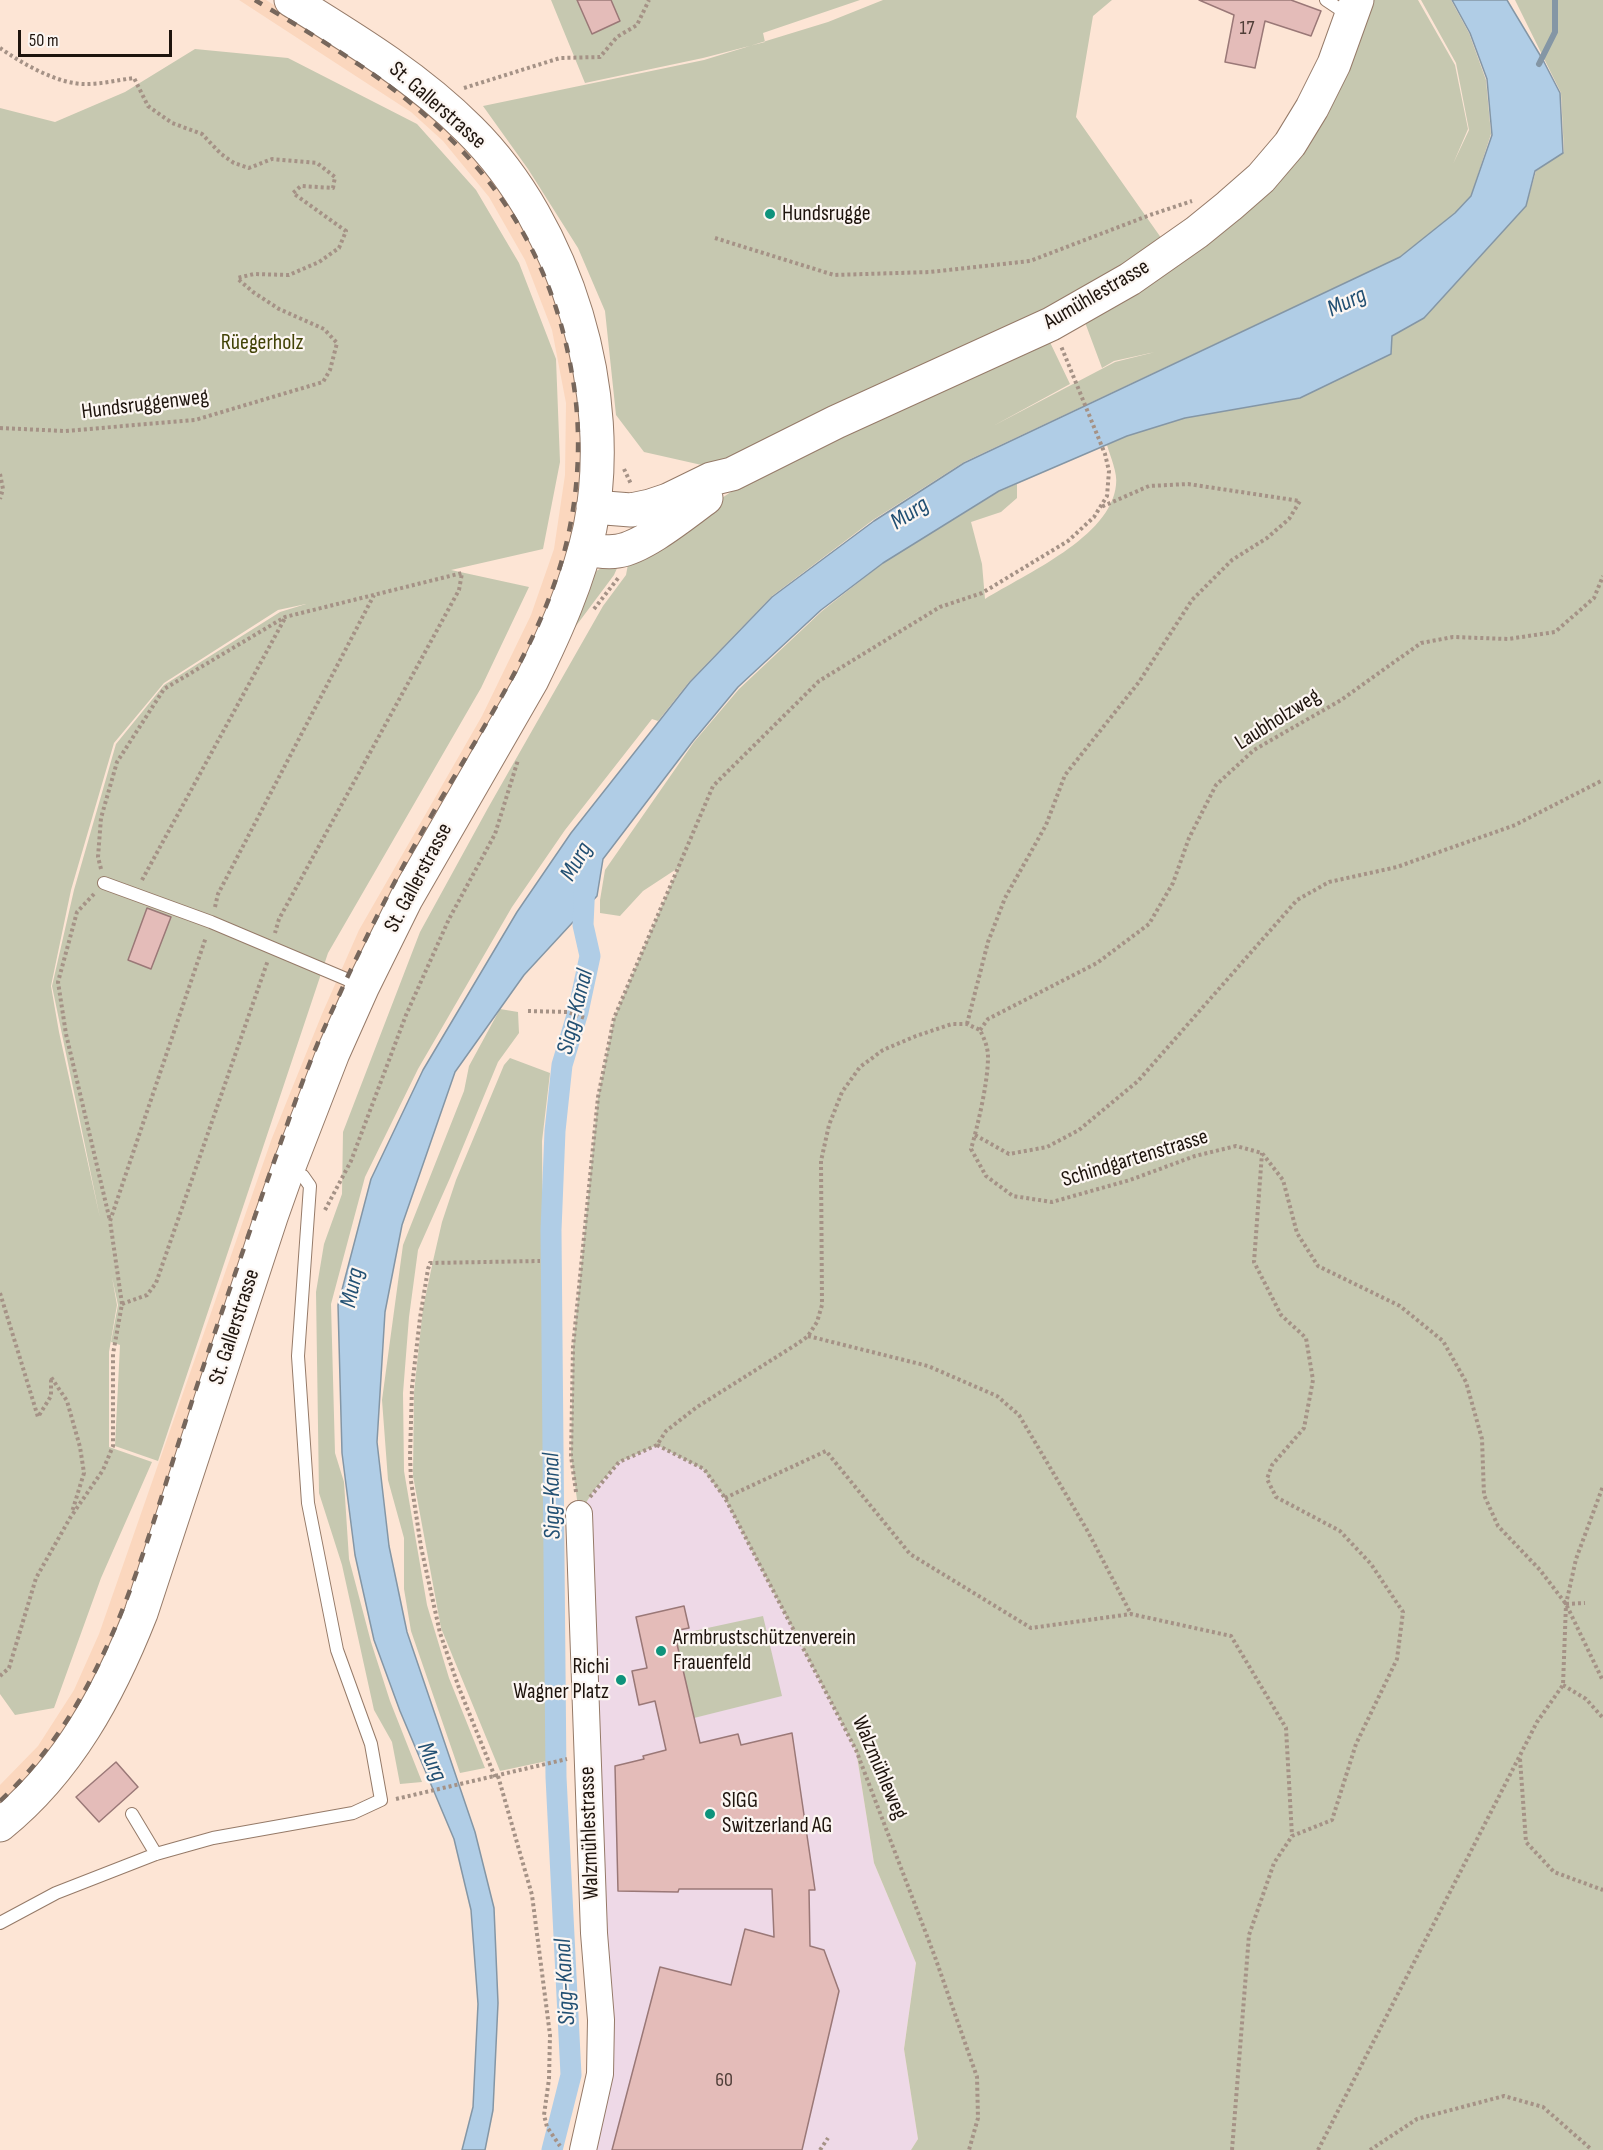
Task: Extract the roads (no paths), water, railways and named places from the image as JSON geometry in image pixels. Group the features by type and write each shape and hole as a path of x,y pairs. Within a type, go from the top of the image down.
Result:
{"main road":[{"name":"St. Gallerstrasse","path":"0,1826 39,1788 69,1753 100,1704 129,1642 288,1169 329,1062 406,899 547,650 573,587 585,548 593,507 596,432 592,384 582,329 566,282 547,238 529,207 505,170 471,131 442,104 372,51 291,0"},
{"name":"Aumühlestrasse","path":"593,507 631,510 668,500 711,479 732,474 836,422 1051,324 1130,279 1197,231 1261,178 1290,144 1312,108 1329,73 1345,5"},
{"name":"Aumühlestrasse","path":"585,548 609,552 638,544 719,489 732,474"}],"street":[{"name":"Walzmühlestrasse","path":"573,2150 600,2074 601,2020 594,1933 579,1514"}],"lane":[{"path":"104,883 211,922 346,979 362,988"},
{"path":"0,1923 56,1893 156,1854 213,1838 353,1813 381,1800 371,1744 337,1650 308,1503 298,1356 310,1186 303,1176 288,1169"},
{"path":"132,1814 156,1854"}],"water":[{"name":"Murg","path":"1452,0 1507,0 1560,93 1563,153 1535,171 1526,206 1424,318 1392,336 1391,354 1300,398 1185,418 1127,436 999,491 883,563 821,610 738,687 693,741 603,859 597,896 524,975 455,1072 402,1225 385,1312 377,1442 389,1546 407,1632 475,1832 494,1908 498,2003 493,2110 485,2150 462,2150 473,2107 478,2004 471,1910 454,1839 400,1711 374,1640 355,1555 342,1453 338,1305 371,1179 423,1070 517,912 571,833 690,682 772,597 874,521 964,463 1400,257 1455,213 1471,196 1492,135 1487,79 1470,33"}],"waterway":[{"path":"1539,64 1555,32 1555,0"},
{"name":"Sigg-Kanal","path":"552,2150 571,2075 556,1777 551,1230 555,1131 562,1065 578,1012 590,956 583,925 585,881"}],"railway":[{"path":"0,1801 37,1762 68,1719 94,1673 116,1625 153,1525 204,1364 265,1187 318,1042 363,944 402,868 499,701 530,642 556,579 574,504 578,425 572,374 561,324 545,278 525,236 500,197 471,161 438,127 402,96 361,66 255,0"}],"place":[{"name":"Hundsrugge","path":"770,214"},
{"name":"Armbrustschützenverein Frauenfeld","path":"661,1651"},
{"name":"Richi Wagner Platz","path":"621,1680"},
{"name":"SIGG Switzerland AG","path":"710,1814"}],"park label":[{"name":"Rüegerholz","path":"262,343"}]}
